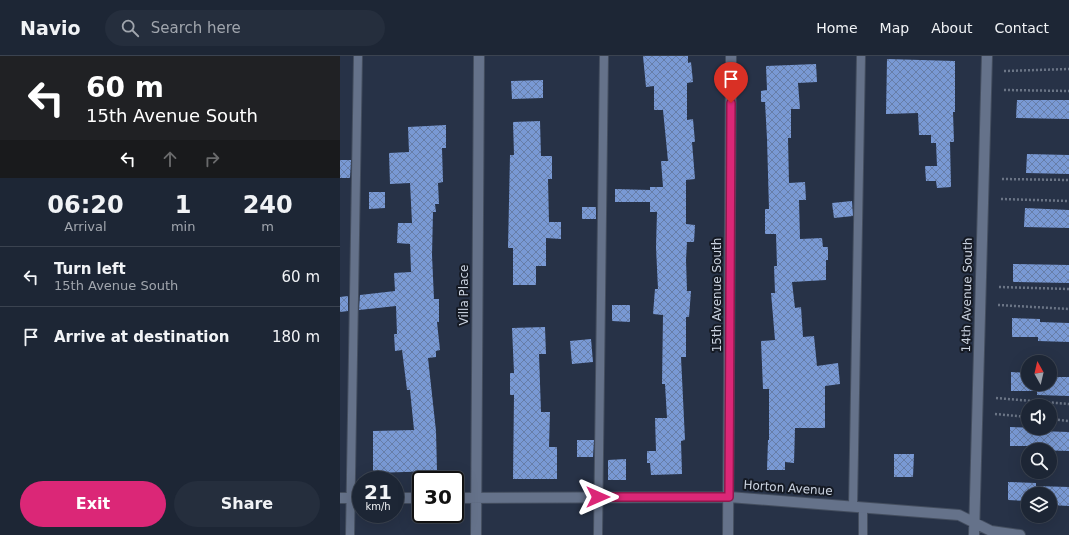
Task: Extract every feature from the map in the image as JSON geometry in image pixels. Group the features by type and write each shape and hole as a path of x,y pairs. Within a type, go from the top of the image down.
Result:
{"street":[{"name":"Villa Place","path":"476,535 479,56"},
{"name":"15th Avenue South","path":"728,535 731,56"},
{"name":"14th Avenue South","path":"974,535 987,56"},
{"name":"Horton Avenue","path":"464,498 729,497 959,515 991,531 1020,535"}],"lane":[{"path":"350,535 345,498 358,56"},
{"path":"598,535 604,56"},
{"path":"861,56 858,507 863,535"}],"path":[{"path":"1004,71 1069,69"},
{"path":"1004,90 1069,91"},
{"path":"1002,179 1069,180"},
{"path":"1001,199 1069,200"},
{"path":"999,288 1069,289"},
{"path":"998,305 1069,310"},
{"path":"996,398 1069,404"},
{"path":"995,414 1021,416"},
{"path":"1057,420 1069,421"}],"building":[{"path":"643,56 688,56 688,63 691,62 693,82 687,83 687,120 693,119 695,142 692,142 695,179 686,180 686,224 695,225 694,242 687,242 686,260 687,291 691,291 689,317 686,317 686,357 681,357 685,440 681,441 682,474 651,475 650,463 647,463 647,451 656,451 655,418 667,418 665,384 662,384 663,315 653,314 655,289 658,289 656,247 657,212 650,212 650,202 615,202 615,189 650,190 650,187 663,187 661,161 668,161 663,110 654,110 654,86 646,87"},
{"path":"887,59 955,61 955,112 953,112 954,142 950,142 951,187 937,188 936,181 926,181 925,166 937,166 936,143 931,143 931,135 919,135 918,113 886,114"},
{"path":"816,64 817,82 798,83 800,109 791,109 791,138 788,138 789,183 805,182 806,200 799,200 800,239 822,238 823,247 828,247 828,260 826,260 826,280 792,282 795,308 801,307 803,337 814,336 817,366 838,363 840,384 825,386 825,428 795,428 794,463 785,462 785,470 767,470 769,440 769,389 763,389 761,341 775,340 771,293 775,293 774,266 777,266 776,234 765,234 765,209 769,209 765,102 761,102 761,91 767,90 766,66"},
{"path":"543,80 543,98 512,99 511,81"},
{"path":"1017,100 1069,100 1069,119 1016,118"},
{"path":"540,121 541,156 552,156 552,179 548,179 549,222 561,222 561,239 546,238 546,266 536,266 536,285 513,285 513,248 508,248 510,155 514,155 513,122"},
{"path":"446,125 446,148 442,148 443,182 438,183 439,204 435,204 436,212 433,212 432,255 434,299 439,299 439,322 437,322 440,350 436,351 436,357 428,358 436,431 437,471 373,471 373,431 414,430 410,390 407,390 402,350 395,351 394,334 397,334 396,306 359,310 360,295 395,291 394,273 411,272 410,244 397,243 398,223 412,223 410,183 390,184 389,153 409,152 408,127"},
{"path":"1027,154 1069,155 1069,174 1026,173"},
{"path":"340,160 351,160 350,178 340,178"},
{"path":"369,192 385,192 385,208 369,209"},
{"path":"852,201 853,216 834,218 832,203"},
{"path":"582,207 596,207 596,219 582,219"},
{"path":"1025,208 1069,210 1069,228 1024,227"},
{"path":"1013,264 1069,265 1069,283 1013,282"},
{"path":"348,296 348,311 340,312 340,297"},
{"path":"612,305 630,305 630,322 612,321"},
{"path":"1012,318 1040,319 1040,322 1069,323 1069,342 1038,341 1038,337 1012,337"},
{"path":"545,327 546,354 539,354 541,412 550,412 549,447 557,447 557,479 513,479 514,395 510,395 510,373 514,373 512,328"},
{"path":"591,339 593,362 572,364 570,341"},
{"path":"1011,372 1021,373 1021,391 1011,391"},
{"path":"1057,377 1069,377 1069,396 1037,395 1037,391 1057,391"},
{"path":"1010,427 1021,427 1021,435 1057,435 1057,432 1069,432 1069,451 1057,451 1057,443 1021,443 1021,446 1010,446"},
{"path":"577,440 594,440 593,457 577,457"},
{"path":"894,454 914,454 913,477 894,477"},
{"path":"626,459 626,480 608,480 608,460"},
{"path":"1008,482 1036,483 1036,486 1069,487 1069,506 1057,505 1057,487 1021,487 1021,501 1008,500"}],"route":[{"path":"598,497 729,497 731,103"}]}
